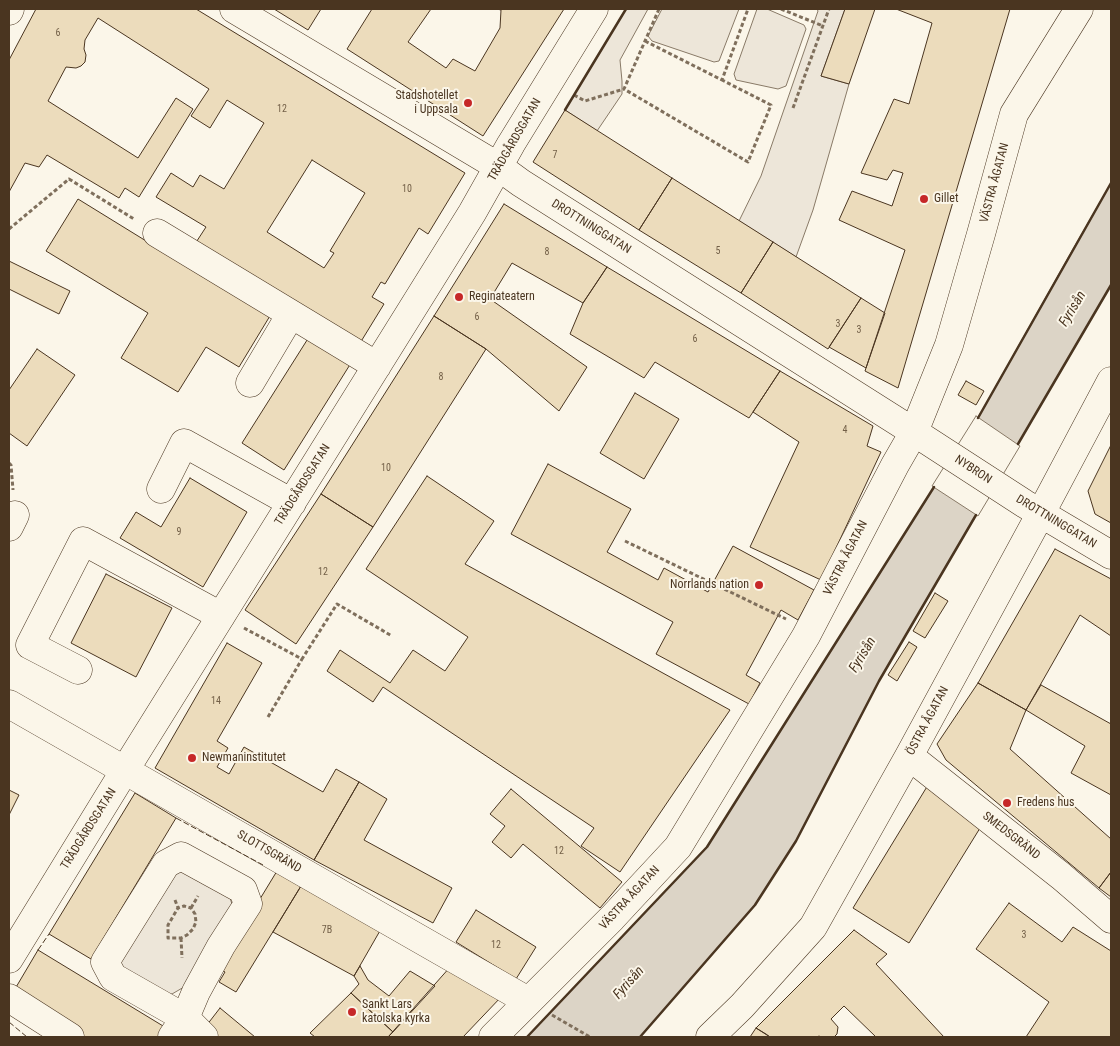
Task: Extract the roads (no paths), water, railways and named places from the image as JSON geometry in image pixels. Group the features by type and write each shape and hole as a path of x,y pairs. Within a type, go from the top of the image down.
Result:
{"street":[{"name":"DROTTNINGGATAN","path":"234,9 499,167 944,451"},
{"name":"TRÄDGÅRDSGATAN","path":"9,959 472,214 511,144 594,9"},
{"name":"VÄSTRA ÅGATAN","path":"493,1037 536,1006 612,918 678,847 808,631 894,465 914,432 949,345 1014,114 1079,9"},
{"path":"157,233 377,366"},
{"path":"250,383 291,314"},
{"name":"ÖSTRA ÅGATAN","path":"710,1037 742,1006 813,927 909,756 1111,381"},
{"path":"161,489 184,443 292,503"},
{"name":"NYBRON","path":"944,451 1002,489"},
{"name":"DROTTNINGGATAN","path":"1002,489 1111,555"},
{"path":"78,670 30,645 83,541 221,616"},
{"name":"SLOTTSGRÄND","path":"9,704 536,1006"},
{"name":"SMEDSGRÄND","path":"909,756 1061,876 1111,919"},
{"path":"178,1028 221,946 248,904 243,890 181,856 166,864 105,962 113,977 178,1028 204,1037"},
{"path":"9,998 70,1037"}],"water":[{"name":"Fyrisån","path":"1111,183 1111,285 879,681 796,841 755,905 640,1037 527,1037 707,847 983,409"}],"place":[{"name":"Stadshotellet i Uppsala","path":"468,103"},
{"name":"Gillet","path":"924,199"},
{"name":"Reginateatern","path":"459,297"},
{"name":"Norrlands nation","path":"759,585"},
{"name":"Newmaninstitutet","path":"192,758"},
{"name":"Fredens hus","path":"1007,803"},
{"name":"Sankt Lars katolska kyrka","path":"352,1012"}]}
